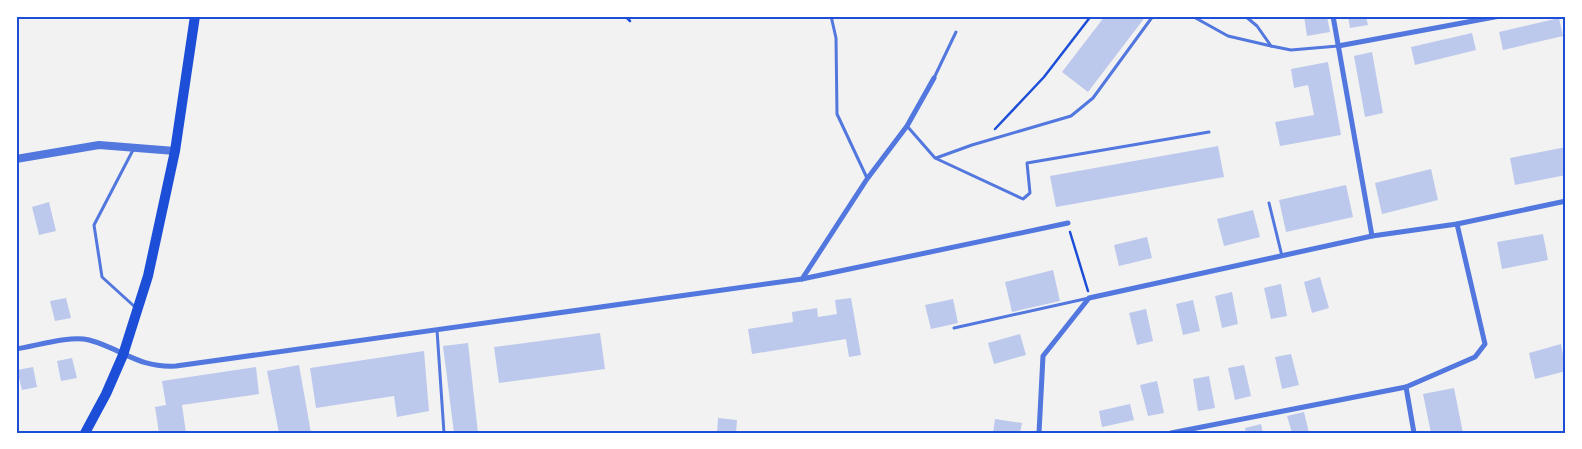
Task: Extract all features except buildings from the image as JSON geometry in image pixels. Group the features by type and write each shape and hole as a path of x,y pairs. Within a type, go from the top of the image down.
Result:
{"main road":[{"path":"85,433 124,355 138,310 175,151 195,16"}],"street":[{"path":"1333,16 1372,236"},
{"path":"1338,46 1500,16"},
{"path":"802,279 867,179 907,126 934,78"},
{"path":"16,159 99,145 175,151"},
{"path":"1039,433 1043,356 1090,298 1372,236 1457,224 1566,201"},
{"path":"16,349 81,339 102,344 148,365 169,366 802,279 1068,223"},
{"path":"1171,433 1406,386 1475,357 1485,344 1457,224"},
{"path":"1406,386 1414,433"}],"lane":[{"path":"831,16 836,38 837,114 867,179"},
{"path":"935,158 972,145 1071,116 1093,98 1153,16"},
{"path":"1192,16 1228,36 1271,46 1291,50 1338,46"},
{"path":"1245,16 1257,26 1271,46"},
{"path":"934,78 956,32"},
{"path":"907,126 935,158 1023,199 1030,193 1027,163 1209,132"},
{"path":"134,147 94,226 102,276 138,310"},
{"path":"1270,203 1282,257"},
{"path":"954,328 1090,298"},
{"path":"437,330 444,433"}],"path":[{"path":"625,16 630,21"},
{"path":"994,130 1001,125 1044,77 1091,16"},
{"path":"1068,223 1090,298"}]}
